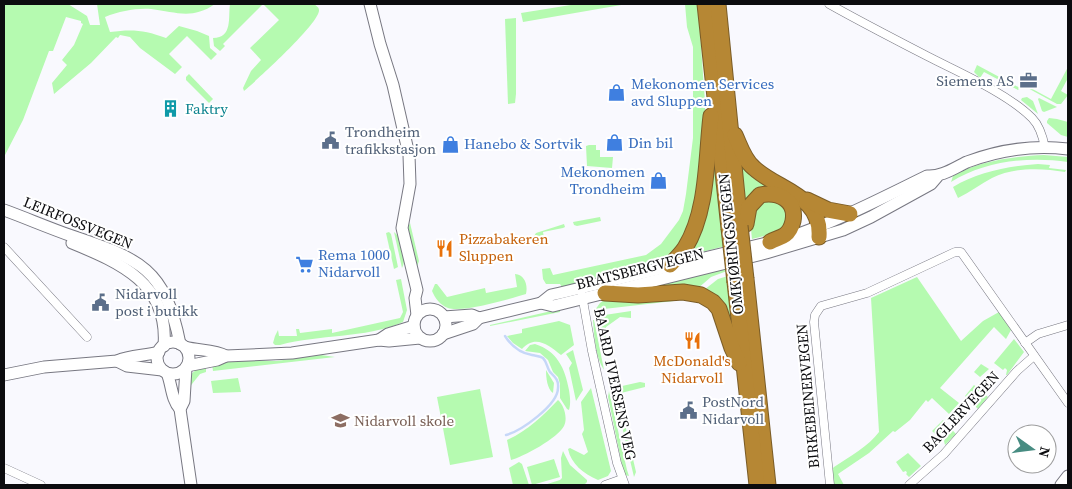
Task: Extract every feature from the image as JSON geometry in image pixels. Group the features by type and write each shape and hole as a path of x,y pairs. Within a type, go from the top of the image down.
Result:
{"highway":[{"name":"OMKJØRINGSVEGEN","path":"705,4 714,88 743,254 740,280 768,485"},
{"name":"OMKJØRINGSVEGEN","path":"718,4 739,226 745,376 757,485"},
{"path":"670,265 685,248 698,215 706,174 714,88"},
{"path":"730,124 752,166 797,201 802,213 817,231"},
{"path":"739,226 749,207 760,195 777,194 828,210 850,214"},
{"path":"770,242 785,235 791,226 797,201"},
{"path":"605,293 638,295 696,293 713,302 723,318 732,348 745,376"}],"main road":[{"path":"370,4 380,44 394,85 408,155 410,184 402,228 417,290 423,296 430,309"},
{"name":"BRATSBERGVEGEN","path":"443,334 473,324 479,318 542,303 550,295 605,293 766,253 817,231 927,176 936,177 968,162 988,156 1025,149 1068,149"},
{"name":"BRATSBERGVEGEN","path":"582,293 670,265 817,231 843,230 932,184 936,177"},
{"name":"LEIRFOSSVEGEN","path":"4,210 110,249 137,263 153,277 164,293 175,319 182,346"},
{"name":"LEIRFOSSVEGEN","path":"4,218 99,254 129,270 141,281 157,303 164,325 161,349"},
{"path":"417,290 414,298 415,331 420,338"},
{"path":"118,361 127,366 177,374 187,367 226,356 292,353 379,340 420,338 432,341 440,338 446,329 444,317 435,310 430,309 421,312 416,321 379,340"},
{"name":"BRATSBERGVEGEN","path":"444,317 472,315 479,318"},
{"path":"4,375 44,367 118,361 161,349 171,342 198,350 217,351 226,356"},
{"path":"182,346 189,357 184,401 180,409 191,485"},
{"path":"161,349 158,360 171,381 174,403 180,409"},
{"path":"1060,485 1068,476"}],"street":[{"path":"829,4 964,74 1015,104 1036,123 1043,134 1045,148"},
{"path":"4,247 87,337"},
{"name":"BIRKEBEINERVEGEN","path":"830,485 814,322 817,310 826,304 867,293 955,252 961,252 1026,343"},
{"name":"BAARD IVERSENS VEG","path":"582,293 592,351 623,482"},
{"path":"1068,325 1038,334 1026,343 1068,403"},
{"name":"BAGLERVEGEN","path":"908,485 944,454 1017,371 1034,356"},
{"path":"4,468 41,485"},
{"path":"17,485 18,476"},
{"path":"605,485 623,482"}],"green space":[{"path":"4,4 68,4 87,16 90,25 100,25 97,4 215,4 199,12 184,14 140,9 105,17 110,32 138,31 166,38 179,26 197,31 209,36 210,48 217,54 211,60 187,36 169,54 182,67 175,74 140,48 130,37 120,35 91,63 54,94 52,83 67,65 62,60 74,45 83,24 81,21 66,17 53,51 49,51 23,120 4,157"},
{"path":"230,4 263,4 223,44 225,46 220,51 214,46 213,38 224,35 227,31"},
{"path":"263,4 314,4 319,10 317,17 310,27 274,64 244,91 243,88 251,71 261,60 250,48 279,20"},
{"path":"577,4 627,4 523,22 521,13"},
{"path":"685,4 698,4 705,102 705,132 698,197 685,241 665,261 562,287 560,284 546,284 543,279 542,269 550,268 553,275 646,255 661,244 679,220 683,211 686,194 693,138 693,47 687,27"},
{"path":"516,18 516,94 515,103 508,104 505,19"},
{"path":"977,65 1020,88 1018,90 984,72 980,78 974,72"},
{"path":"1068,67 1068,78 1061,91 1068,95 1061,104 1057,104 1024,86 1051,99"},
{"path":"189,74 213,99 209,103 186,80"},
{"path":"1027,97 1033,101 1038,114 1021,100"},
{"path":"1039,98 1057,107 1042,111"},
{"path":"1049,118 1068,122 1068,137 1061,135 1047,123"},
{"path":"713,135 725,246 687,256"},
{"path":"596,145 596,150 600,150 600,157 613,157 612,168 587,166 586,146"},
{"path":"1044,155 1068,157 1068,162 1023,160 1008,162 978,169 951,182 953,176 985,163 1009,158"},
{"path":"739,157 778,188 745,205"},
{"path":"1038,164 1050,165 1049,168 1066,170 1065,172 1038,169 1019,170 1001,174 958,198 953,187 973,177 994,171"},
{"path":"779,200 788,213 783,229 752,239 752,219 758,205 761,201"},
{"path":"600,217 601,221 577,226 573,222"},
{"path":"410,223 419,261 417,267 408,228"},
{"path":"564,224 565,227 563,228 543,232 545,244 537,246 534,236 536,233"},
{"path":"389,232 398,267 394,269 386,233"},
{"path":"394,232 403,249 404,260 402,268"},
{"path":"727,268 727,271 711,277 697,289 637,290"},
{"path":"515,274 521,276 525,281 527,287 526,294 486,305 464,309 448,308 438,301 432,291 435,284 447,297 485,288 486,293 517,287"},
{"path":"728,276 736,347 704,290 718,279"},
{"path":"917,277 961,341 983,321 999,312 1011,330 1006,339 994,327 940,388 959,403 949,414 932,398 928,402 926,400 910,420 895,432 893,431 869,453 838,474 844,485 833,485 832,469 864,447 879,432 871,298"},
{"path":"401,279 407,310 403,322 357,334 311,339 280,345 273,343 278,330 279,336 297,336 296,329 299,329 300,333 332,329 332,333 400,318 403,312 396,280"},
{"path":"685,298 674,301 595,310 603,301"},
{"path":"560,309 560,312 490,326 490,325"},
{"path":"631,311 631,318 620,317 606,327 606,341 601,337 598,316"},
{"path":"594,320 604,370 597,352"},
{"path":"559,321 570,325 574,345 561,355 547,345 537,342 532,342 522,349 507,336 522,333 522,329"},
{"path":"1014,339 1024,352 1006,375 1007,370 1005,368 1003,370 994,363"},
{"path":"535,344 549,351 559,361 569,390 569,410 560,398 558,377 553,372 548,360 540,353 525,351 530,345"},
{"path":"573,350 583,390 576,401 569,368 572,363 566,354"},
{"path":"321,355 335,357 213,371 212,364 240,360 276,361"},
{"path":"981,364 989,369 980,377 974,372"},
{"path":"206,367 206,372 200,374 188,389 192,374"},
{"path":"546,370 554,383 553,393 548,386"},
{"path":"238,378 241,392 213,393 211,381"},
{"path":"640,382 645,383 645,387 621,393 624,420 636,472 634,477 613,388"},
{"path":"974,385 988,397 978,409 975,406 978,403 975,401 973,404 965,396"},
{"path":"591,388 611,471 608,476 598,480 588,475 575,464 568,449 570,448 584,455 588,452 582,434 584,430 581,402"},
{"path":"480,389 493,457 450,465 437,397"},
{"path":"609,391 629,476 625,475 622,465 608,397"},
{"path":"558,400 565,412 564,426 555,436 540,446 511,460 507,440 534,423"},
{"path":"943,420 956,434 945,445 945,439 943,437 941,439 932,431"},
{"path":"563,451 570,465 587,480 584,485 544,485 562,478 561,458"},
{"path":"908,453 921,466 909,477 906,471 903,472 896,462"},
{"path":"554,459 560,477 532,485 527,467"},
{"path":"519,462 522,464 529,485 513,485 509,468"}],"waterway":[{"path":"505,336 520,351 543,358 558,383 556,395 546,409 529,423 506,435"}],"place":[{"name":"Siemens AS","path":"1028,81"},
{"name":"Mekonomen Services avd Sluppen","path":"617,93"},
{"name":"Faktry","path":"171,109"},
{"name":"Trondheim trafikkstasjon","path":"331,141"},
{"name":"Din bil","path":"614,143"},
{"name":"Hanebo & Sortvik","path":"450,144"},
{"name":"Mekonomen Trondheim","path":"659,181"},
{"name":"Pizzabakeren Sluppen","path":"445,248"},
{"name":"Rema 1000 Nidarvoll","path":"304,264"},
{"name":"Nidarvoll post i butikk","path":"101,303"},
{"name":"McDonald's Nidarvoll","path":"692,340"},
{"name":"PostNord Nidarvoll","path":"688,411"},
{"name":"Nidarvoll skole","path":"340,421"}]}
